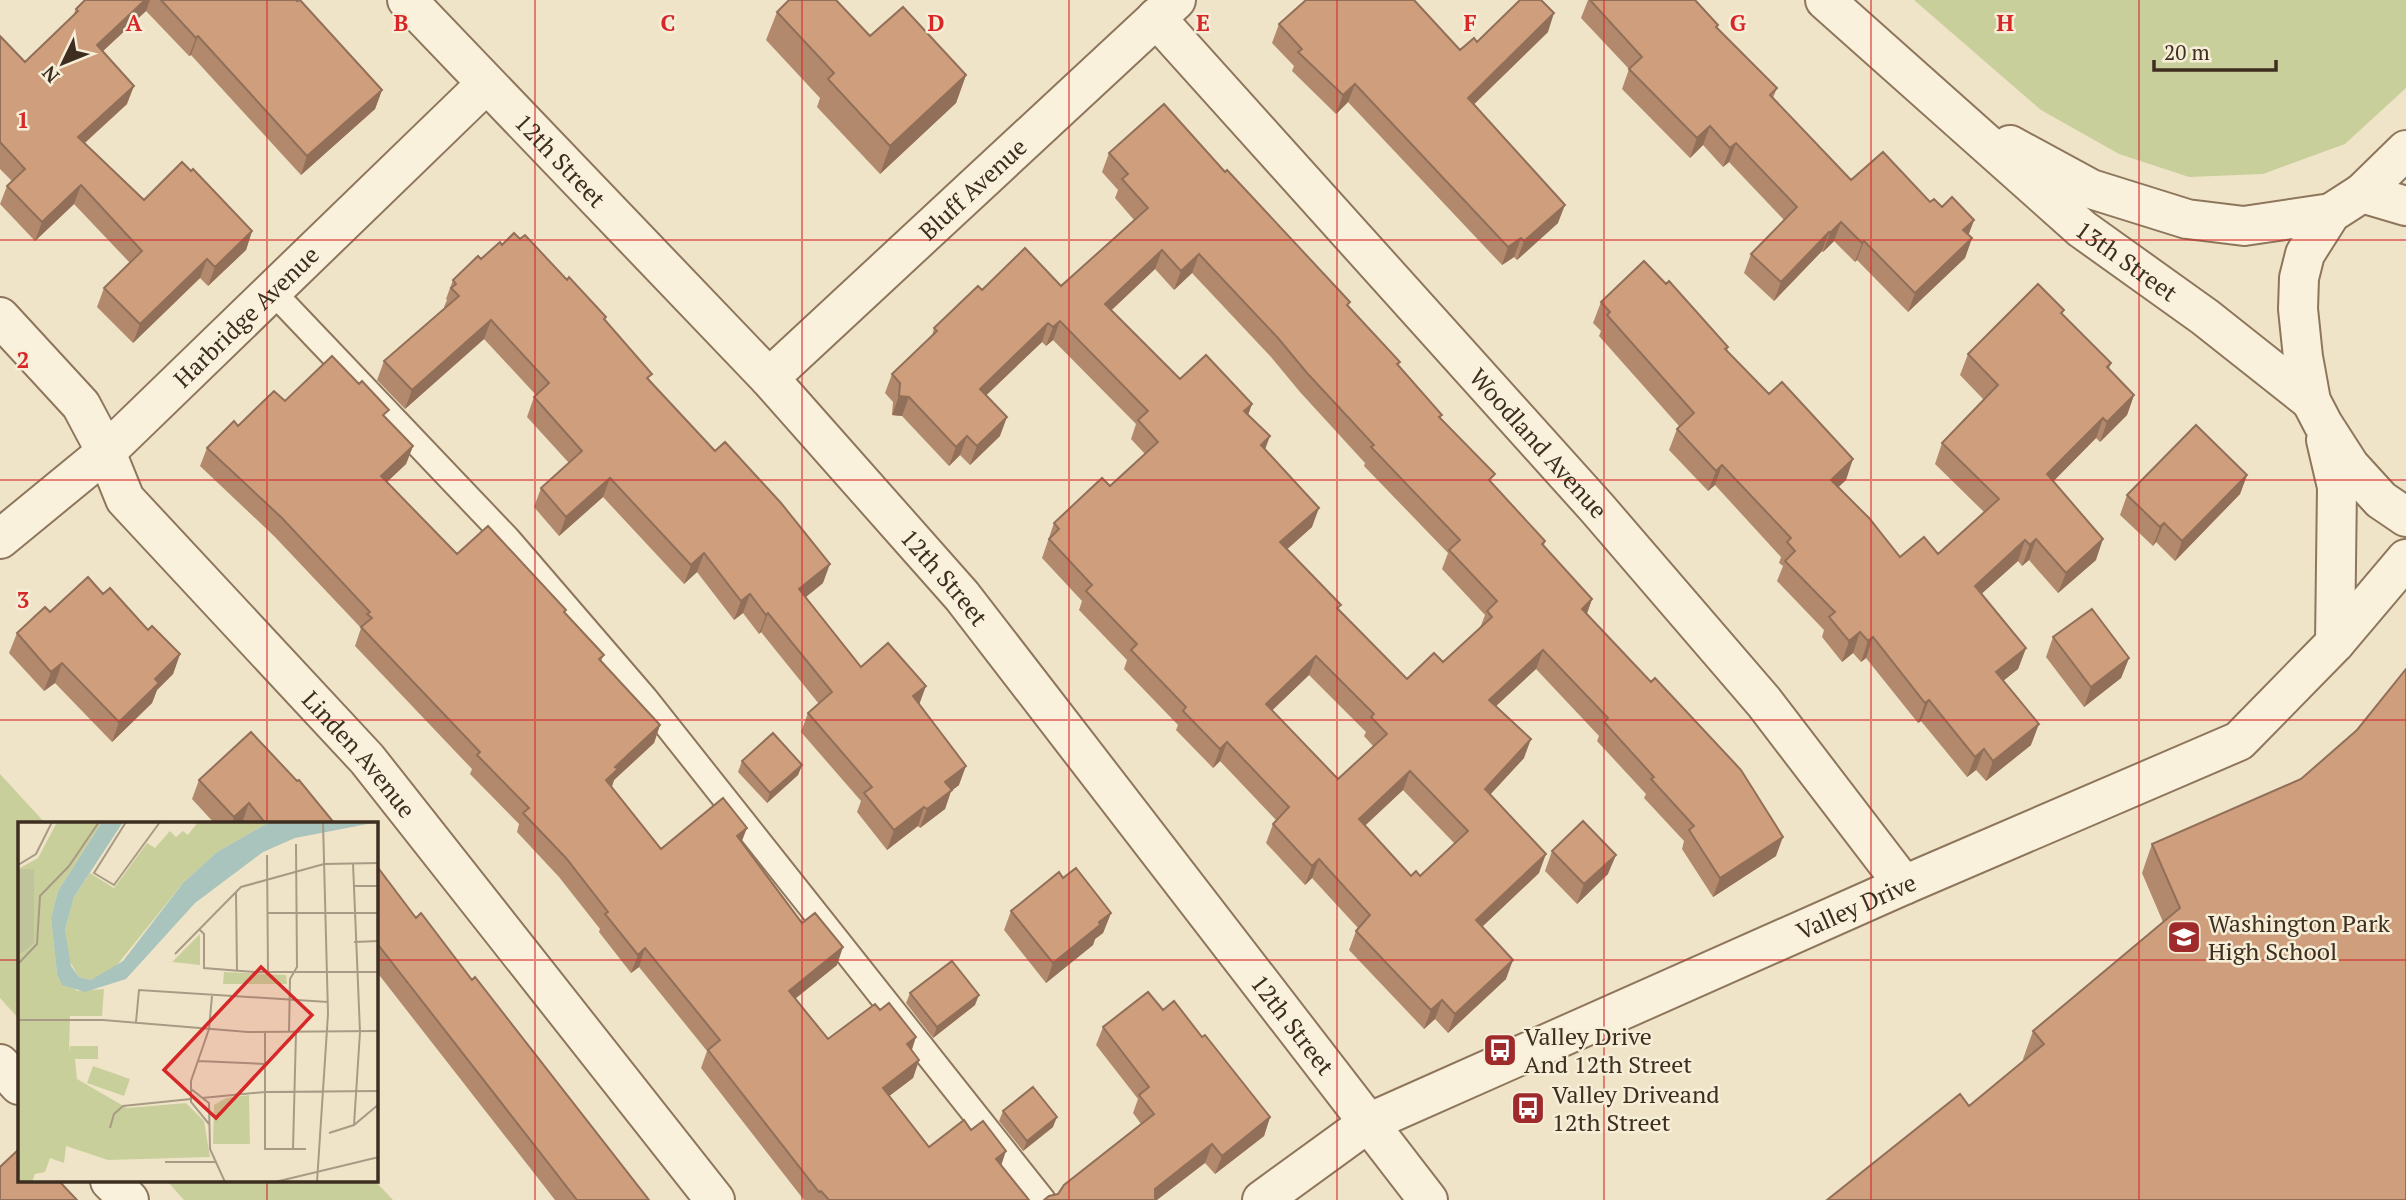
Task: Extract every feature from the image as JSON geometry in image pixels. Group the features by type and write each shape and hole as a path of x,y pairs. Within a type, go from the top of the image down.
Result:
{"street":[{"name":"12th Street","path":"407,0 769,378 962,596 1428,1200"},
{"name":"13th Street","path":"1825,0 2082,229 2205,317 2317,413"},
{"name":"Bluff Avenue","path":"769,378 1166,9"},
{"name":"Woodland Avenue","path":"1166,9 1764,702 1904,885"},
{"name":"Harbridge Avenue","path":"0,539 106,452 486,84"},
{"name":"13th Street","path":"1949,112 2091,189 2176,216 2244,226 2330,213"},
{"path":"2335,643 2337,487 2303,357 2298,309 2299,278 2305,254 2330,213 2362,193 2406,150"},
{"path":"2362,193 2406,206"},
{"name":"Linden Avenue","path":"0,317 81,405 106,452 125,499 367,759 715,1200"},
{"path":"2317,413 2350,466 2381,500 2406,517"},
{"name":"Valley Drive","path":"1262,1200 1368,1123 1904,885 2239,740 2335,643 2406,559"},
{"path":"0,1064 18,1084"},
{"path":"111,1182 129,1200"}],"lane":[{"path":"272,291 508,539 645,698 1043,1200"}],"green space":[{"path":"1914,0 2406,0 2406,88 2345,144 2263,174 2189,177 2119,154 2041,110"},
{"path":"0,774 44,822 18,822 18,1018 0,998"},
{"path":"168,1182 376,1182 393,1200 184,1200"}],"building":[{"path":"85,0 145,0 97,45 134,86 78,137 144,200 182,162 191,171 193,169 252,231 215,267 207,259 140,324 104,288 142,251 81,185 42,222 7,186 25,169 0,142 0,36 25,62 78,11 76,9"},
{"path":"161,0 300,0 382,90 307,156 198,36 196,38"},
{"path":"789,0 836,0 870,36 903,7 966,75 890,146 828,79 834,73 777,12"},
{"path":"1306,0 1414,0 1460,50 1474,38 1477,42 1520,0 1541,0 1554,13 1468,98 1565,205 1524,241 1521,238 1508,247 1355,84 1343,95 1298,52 1302,49 1279,24"},
{"path":"1590,0 1695,0 1718,25 1716,27 1777,88 1770,95 1851,180 1883,152 1930,202 1934,199 1942,207 1952,197 1974,220 1963,230 1972,238 1915,293 1864,241 1862,243 1841,222 1781,282 1751,254 1797,207 1736,143 1730,148 1710,126 1697,138 1629,69 1642,57"},
{"path":"1164,104 1350,302 1347,305 1400,362 1397,364 1442,415 1439,417 1495,474 1489,480 1545,541 1542,544 1592,599 1582,609 1651,682 1655,678 1741,770 1783,837 1720,878 1689,830 1694,826 1604,722 1608,718 1543,650 1489,700 1531,739 1485,789 1546,854 1476,920 1513,960 1455,1014 1442,1000 1431,1010 1356,931 1370,915 1319,859 1312,866 1273,824 1289,807 1227,742 1220,749 1183,711 1186,707 1131,650 1137,644 1086,591 1092,585 1049,539 1059,529 1054,523 1102,478 1110,486 1158,442 1138,420 1148,411 1060,321 1053,327 1048,323 980,389 1007,417 977,446 967,436 956,447 909,397 899,396 900,383 892,374 937,331 934,328 978,286 982,290 1025,248 1061,286 1148,208 1122,179 1128,174 1109,153","holes":["1162,250 1181,271 1199,254 1374,445 1371,447 1460,540 1449,550 1497,601 1487,611 1492,617 1443,662 1434,653 1407,679 1337,608 1341,605 1280,542 1319,508 1261,445 1270,436 1244,411 1252,404 1206,355 1180,379 1105,304","1316,656 1374,714 1371,717 1387,734 1338,779 1266,704","1410,771 1468,831 1420,876 1416,871 1411,876 1359,819"]},
{"path":"514,233 520,239 525,235 567,280 569,277 606,317 604,319 652,374 647,378 715,451 725,442 781,503 830,564 799,589 861,667 888,643 926,686 913,696 966,766 945,782 952,790 927,809 924,807 894,830 864,793 872,787 808,713 832,692 768,613 766,615 750,594 741,601 704,553 691,565 610,478 566,517 541,488 582,451 534,397 549,383 491,320 412,390 384,361 459,296 451,288 456,284 453,280 478,256 481,259"},
{"path":"1644,261 1666,284 1669,281 1728,347 1725,349 1769,394 1782,382 1853,459 1831,480 1869,518 1900,557 1924,537 1938,554 1999,499 1942,443 1998,385 1968,354 2038,284 2064,310 2061,313 2111,363 2107,367 2134,395 2107,422 2103,418 2047,474 2103,539 2066,573 2036,539 2030,545 2025,540 1975,586 2026,648 1996,672 2039,724 1993,761 1984,749 1975,757 1929,700 1925,703 1873,637 1868,641 1860,632 1849,641 1829,617 1835,612 1785,561 1795,551 1787,542 1791,538 1722,465 1716,471 1677,429 1694,413 1607,315 1610,312 1601,302"},
{"path":"332,356 359,384 362,381 389,410 383,415 413,446 381,476 457,554 488,526 566,610 564,612 604,655 599,659 660,725 615,767 618,769 606,780 661,849 723,798 747,828 737,836 802,923 815,913 843,947 789,991 828,1039 875,1004 880,1010 889,1003 916,1037 907,1044 919,1060 883,1088 929,1147 964,1120 971,1130 983,1121 1006,1151 996,1159 1029,1200 829,1200 819,1192 708,1050 720,1040 645,948 638,955 566,858 523,813 529,808 477,755 480,752 361,627 372,618 367,614 370,612 282,518 207,448 234,421 238,426 274,391 285,401"},
{"path":"2196,425 2247,475 2182,541 2164,523 2160,527 2127,495"},
{"path":"88,577 103,594 110,588 148,630 152,626 180,654 155,679 159,683 119,722 62,663 51,672 17,633 45,607 50,612"},
{"path":"2092,609 2129,658 2091,687 2053,637"},
{"name":"Washington Park High School","path":"2406,669 2406,1200 1827,1200 1960,1094 1969,1106 2044,1044 2033,1031 2180,908 2152,844 2301,779 2357,730"},
{"path":"251,732 297,781 299,780 333,822 264,822 249,803 234,817 199,780"},
{"path":"773,733 802,765 770,793 742,761"},
{"path":"1583,821 1616,855 1584,884 1552,851"},
{"path":"378,868 416,918 421,913 472,980 475,977 649,1200 577,1200 378,945"},
{"path":"1076,868 1111,913 1053,963 1011,911 1059,872 1063,878"},
{"path":"952,961 979,995 937,1027 910,993"},
{"path":"1148,992 1163,1010 1174,1001 1202,1037 1205,1035 1270,1117 1222,1156 1212,1144 1155,1189 1155,1200 1044,1200 1058,1194 1064,1185 1154,1114 1139,1095 1149,1087 1103,1027"},
{"path":"1033,1087 1057,1117 1027,1141 1003,1111"},
{"path":"18,1150 18,1182 60,1182 77,1200 0,1200 0,1167"}],"place":[{"name":"Washington Park High School","path":"2184,937"},
{"name":"Valley Drive And 12th Street","path":"1500,1050"},
{"name":"Valley Driveand 12th Street","path":"1528,1108"}]}
